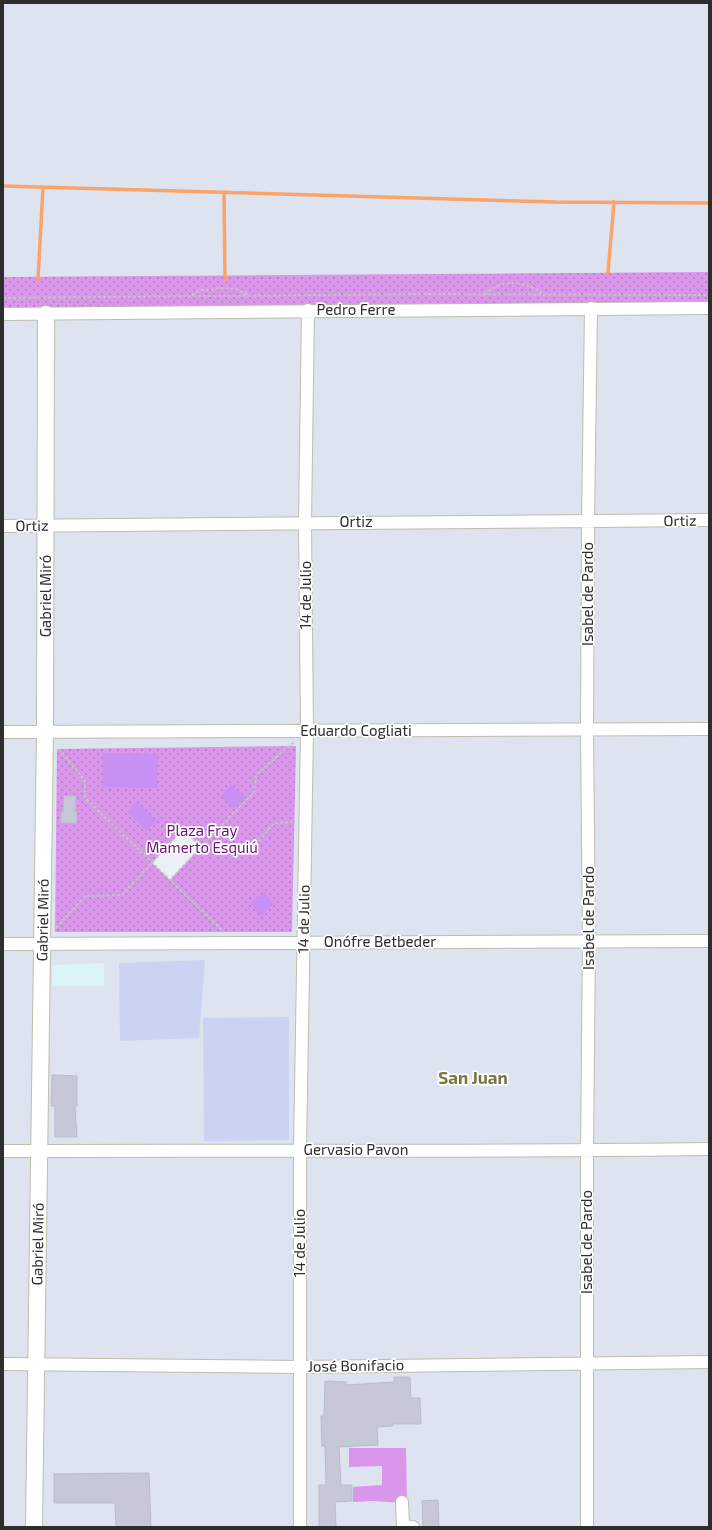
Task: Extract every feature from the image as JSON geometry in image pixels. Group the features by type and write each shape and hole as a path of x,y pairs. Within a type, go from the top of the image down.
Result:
{"street":[{"name":"Isabel de Pardo","path":"587,1527 587,1151 589,940 587,730 591,308"},
{"name":"Pedro Ferre","path":"3,314 308,310 709,308"},
{"name":"14 de Julio","path":"300,1527 300,1150 307,731 305,522 308,310"},
{"name":"Gabriel Miró","path":"34,1527 45,732 46,314"},
{"name":"Ortiz","path":"3,526 305,522 588,522 709,520"},
{"name":"Eduardo Cogliati","path":"3,732 709,729"},
{"name":"Onófre Betbeder","path":"3,944 589,940 709,941"},
{"name":"Gervasio Pavon","path":"3,1151 587,1151 709,1149"},
{"name":"José Bonifacio","path":"3,1364 300,1366 709,1362"},
{"path":"402,1502 403,1526 413,1527"}],"path":[{"path":"484,295 492,288 514,282 529,286 544,295 548,299 551,309"},
{"path":"191,296 206,289 210,290 219,288 236,289 251,296"},
{"path":"226,296 227,289"},
{"path":"3,298 191,296 709,295"},
{"path":"170,880 254,792 256,775 307,731"},
{"path":"45,732 86,781 85,798 235,943"},
{"path":"42,944 86,896 122,895 183,829 201,846 255,846 274,823 306,822"}],"shaded area":[{"path":"103,753 158,754 157,788 103,787"},
{"path":"231,785 245,797 234,809 221,796"},
{"path":"137,802 156,821 147,831 127,812"},
{"path":"183,829 201,847 170,880 152,863"},
{"path":"264,893 274,904 261,916 251,904"},
{"path":"205,960 199,1038 120,1041 119,963"},
{"path":"104,963 104,986 52,986 52,965"},
{"path":"289,1017 289,1140 204,1141 203,1018"}],"green space":[{"path":"709,272 709,304 3,310 3,277"},
{"name":"Plaza Fray Mamerto Esquiú","path":"296,746 292,932 55,932 57,749"},
{"path":"349,1448 406,1448 407,1503 372,1501 353,1502 353,1487 382,1485 382,1466 349,1467"}],"building":[{"path":"64,796 76,796 75,812 77,812 77,823 61,823 61,812 63,812"},
{"path":"52,1075 77,1076 77,1106 75,1106 77,1137 55,1137 55,1106 51,1106"},
{"path":"394,1377 410,1377 411,1398 420,1398 421,1424 393,1424 393,1426 377,1427 378,1445 339,1447 341,1485 352,1485 352,1501 335,1502 336,1527 319,1527 319,1485 326,1485 325,1446 322,1446 321,1416 324,1416 325,1381 346,1382 346,1385 394,1382"},
{"path":"149,1473 151,1527 116,1527 115,1503 54,1503 54,1474"},
{"path":"438,1500 439,1527 423,1527 422,1501"}],"waterway":[{"path":"3,186 555,202 709,203"},
{"path":"38,280 43,187"},
{"path":"224,192 225,280"},
{"path":"608,273 614,202"}],"district":[{"name":"San Juan","path":"473,1078"}]}
